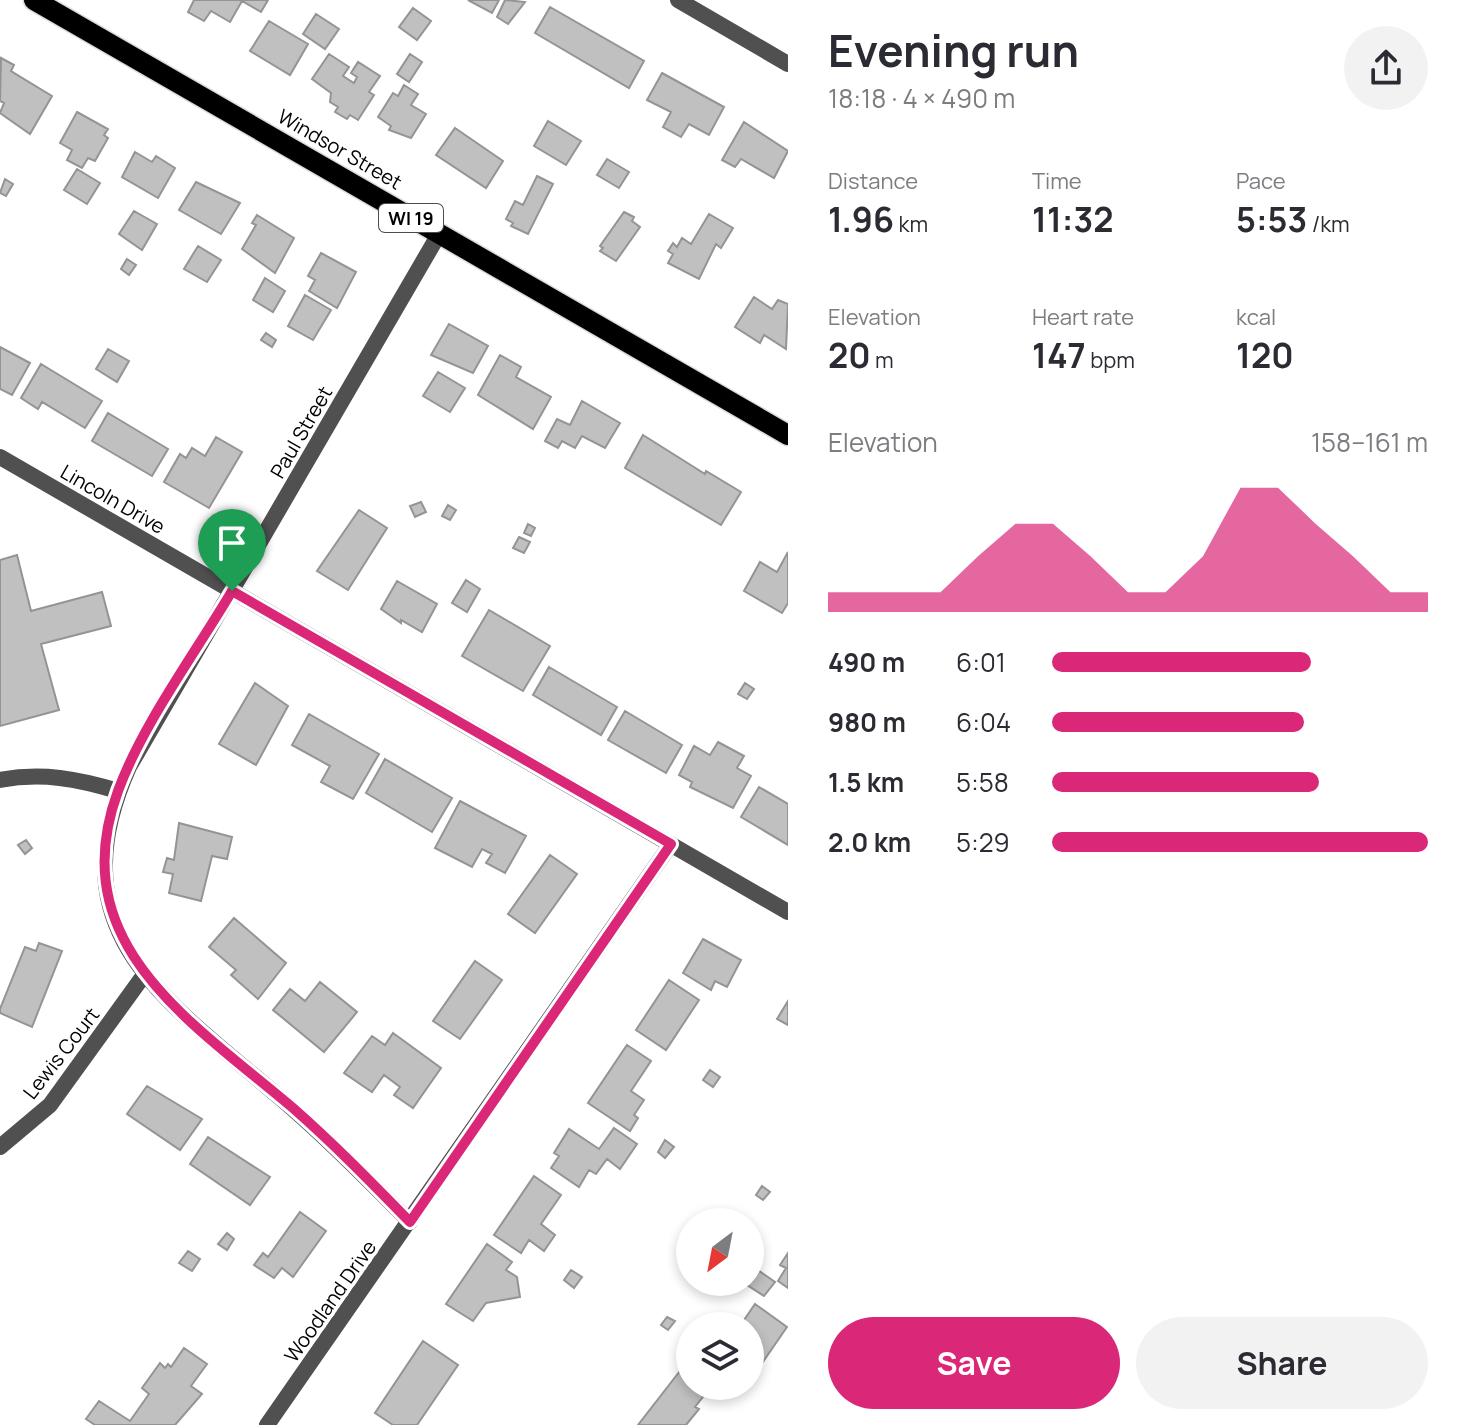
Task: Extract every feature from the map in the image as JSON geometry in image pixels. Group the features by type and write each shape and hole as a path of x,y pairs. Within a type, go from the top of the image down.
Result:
{"main road":[{"name":"Windsor Street","path":"34,0 788,435"}],"street":[{"path":"678,0 788,64"},
{"name":"Paul Street","path":"410,1222 329,1139 175,1008 144,975 118,932 106,893 103,865 108,826 118,791 153,724 439,234"},
{"name":"Lincoln Drive","path":"0,457 788,912"},
{"path":"0,780 46,776 76,778 118,791"},
{"name":"Woodland Drive","path":"267,1425 671,844"},
{"name":"Lewis Court","path":"0,1147 50,1105 144,975"}],"building":[{"path":"194,0 268,0 261,12 242,1 230,22 211,11 204,21 188,12"},
{"path":"468,0 499,0 492,13"},
{"path":"505,0 525,2 508,24 497,17"},
{"path":"550,7 644,61 629,88 535,33"},
{"path":"413,8 431,21 417,40 399,27"},
{"path":"316,14 339,29 325,49 303,34"},
{"path":"269,21 308,44 290,75 250,51"},
{"path":"329,54 349,67 343,76 354,83 357,77 351,73 358,62 380,76 369,92 374,95 358,120 350,115 347,119 335,112 338,107 330,102 331,93 312,79"},
{"path":"410,54 422,62 409,82 397,74"},
{"path":"1,58 14,65 11,71 52,96 30,134 0,113 4,103 0,101"},
{"path":"662,73 724,107 709,135 689,124 681,137 663,127 671,112 647,100"},
{"path":"404,85 418,94 411,105 426,114 411,138 389,130 391,126 378,117 393,93 398,96"},
{"path":"77,112 108,129 104,135 108,138 95,161 88,158 82,168 67,160 72,150 60,143"},
{"path":"548,121 581,141 566,165 534,146"},
{"path":"744,122 788,151 774,178 741,159 735,167 722,160"},
{"path":"455,128 503,161 486,188 436,155"},
{"path":"135,152 152,162 156,156 175,168 158,198 122,177"},
{"path":"607,159 629,172 619,188 597,175"},
{"path":"77,169 100,183 87,204 64,190"},
{"path":"537,176 553,184 528,234 511,226 513,223 506,219 515,201 523,205"},
{"path":"5,179 13,184 6,196 0,193"},
{"path":"196,182 240,203 221,234 179,210"},
{"path":"134,211 157,224 142,250 119,234"},
{"path":"624,212 634,217 632,221 640,227 616,261 600,251 603,248 600,246"},
{"path":"709,214 733,228 721,248 716,244 699,279 668,263 673,254 668,251 673,243 677,247 682,238 691,244"},
{"path":"257,215 294,238 275,273 242,249 256,225 252,223"},
{"path":"198,246 221,260 207,282 184,269"},
{"path":"321,253 356,272 337,308 309,291 315,280 308,276"},
{"path":"127,259 136,265 129,275 121,269"},
{"path":"265,278 285,291 273,312 253,300"},
{"path":"305,295 331,310 313,340 288,326"},
{"path":"754,297 772,309 778,300 788,304 786,349 764,335 760,343 735,327"},
{"path":"449,324 488,346 473,373 431,355"},
{"path":"266,333 276,340 272,347 261,340"},
{"path":"0,347 30,363 12,395 0,389"},
{"path":"108,349 129,361 117,382 96,369"},
{"path":"500,355 521,367 516,377 551,397 533,429 478,395"},
{"path":"41,364 102,401 85,428 42,402 38,409 21,398"},
{"path":"438,372 465,388 450,412 423,396"},
{"path":"582,401 620,423 605,448 582,436 575,448 562,441 558,448 545,441 557,419 570,425"},
{"path":"108,413 168,449 152,476 92,441"},
{"path":"643,435 705,474 706,471 741,492 721,525 625,468"},
{"path":"216,437 242,452 209,508 164,482 180,454 186,458 192,448 205,456"},
{"path":"421,502 426,512 415,517 410,506"},
{"path":"448,505 456,510 450,520 442,516"},
{"path":"359,510 387,528 348,590 317,571"},
{"path":"528,524 535,528 531,536 524,533"},
{"path":"519,537 530,542 524,553 513,548"},
{"path":"788,552 788,603 782,613 744,591 760,562 777,572"},
{"path":"17,555 31,611 102,592 111,626 41,644 59,710 0,726 0,560"},
{"path":"466,580 480,589 467,612 452,603"},
{"path":"397,581 437,604 422,632 401,620 401,623 381,609"},
{"path":"489,610 550,646 523,691 462,656"},
{"path":"549,667 617,707 601,735 533,695"},
{"path":"255,683 288,706 256,765 219,744"},
{"path":"745,683 754,689 747,699 738,694"},
{"path":"625,711 682,745 666,773 608,740"},
{"path":"309,714 379,754 353,799 321,782 330,766 292,745"},
{"path":"718,742 744,756 737,768 751,776 733,808 690,787 692,782 679,775 694,746 710,755"},
{"path":"385,759 452,798 432,832 366,793"},
{"path":"759,787 788,804 788,845 741,817"},
{"path":"460,801 526,836 505,873 486,863 492,854 482,849 472,867 435,848"},
{"path":"179,823 232,837 227,859 212,856 201,901 169,893 173,874 163,872 167,858 174,860"},
{"path":"26,840 32,848 25,854 18,845"},
{"path":"550,855 577,874 535,933 508,914"},
{"path":"234,918 286,963 258,999 231,975 236,970 209,947"},
{"path":"703,939 741,960 727,987 715,981 711,990 683,973"},
{"path":"39,943 62,951 32,1027 0,1013 0,1009 25,947 36,951"},
{"path":"475,961 502,980 460,1039 433,1021"},
{"path":"669,980 699,1000 666,1050 636,1030"},
{"path":"320,982 357,1012 324,1052 273,1010 290,989 305,1001"},
{"path":"788,1001 788,1025 777,1019"},
{"path":"393,1033 441,1068 413,1108 394,1095 400,1087 384,1075 372,1092 344,1073 372,1036 385,1045"},
{"path":"627,1045 651,1061 631,1091 644,1100 634,1115 638,1118 630,1131 588,1103"},
{"path":"710,1070 720,1077 713,1087 703,1080"},
{"path":"147,1086 202,1119 180,1150 127,1114"},
{"path":"614,1128 637,1144 620,1169 607,1159 596,1174 589,1170 579,1187 551,1168 559,1156 554,1153 569,1129 599,1149"},
{"path":"208,1137 270,1177 250,1205 190,1164"},
{"path":"665,1140 674,1147 665,1158 658,1152"},
{"path":"534,1176 561,1195 541,1224 555,1235 544,1251 529,1240 521,1253 494,1235"},
{"path":"762,1186 770,1192 763,1200 756,1195"},
{"path":"300,1212 326,1231 293,1277 282,1268 274,1278 254,1265 263,1253 268,1257"},
{"path":"227,1233 234,1239 227,1250 218,1244"},
{"path":"487,1244 512,1262 506,1270 517,1277 520,1297 486,1303 473,1321 446,1304"},
{"path":"188,1251 200,1259 192,1271 179,1263"},
{"path":"788,1253 788,1288 778,1281 786,1268 780,1265"},
{"path":"571,1270 582,1277 574,1288 564,1280"},
{"path":"764,1274 775,1282 764,1296"},
{"path":"755,1304 787,1327 764,1360 764,1312 750,1312"},
{"path":"667,1317 675,1321 668,1330 661,1325"},
{"path":"423,1341 458,1365 417,1425 393,1425 375,1413"},
{"path":"184,1348 207,1364 191,1386 202,1394 175,1425 95,1425 86,1419 99,1401 130,1421 149,1394 142,1388 160,1363 165,1368 168,1364 171,1367"},
{"path":"676,1376 676,1400 701,1400 695,1407 699,1409 686,1425 638,1425"}],"route":[{"path":"232,591 671,844 410,1222 329,1139 175,1008 144,975 118,932 106,893 103,865 108,826 118,791 153,724 232,591"}]}
